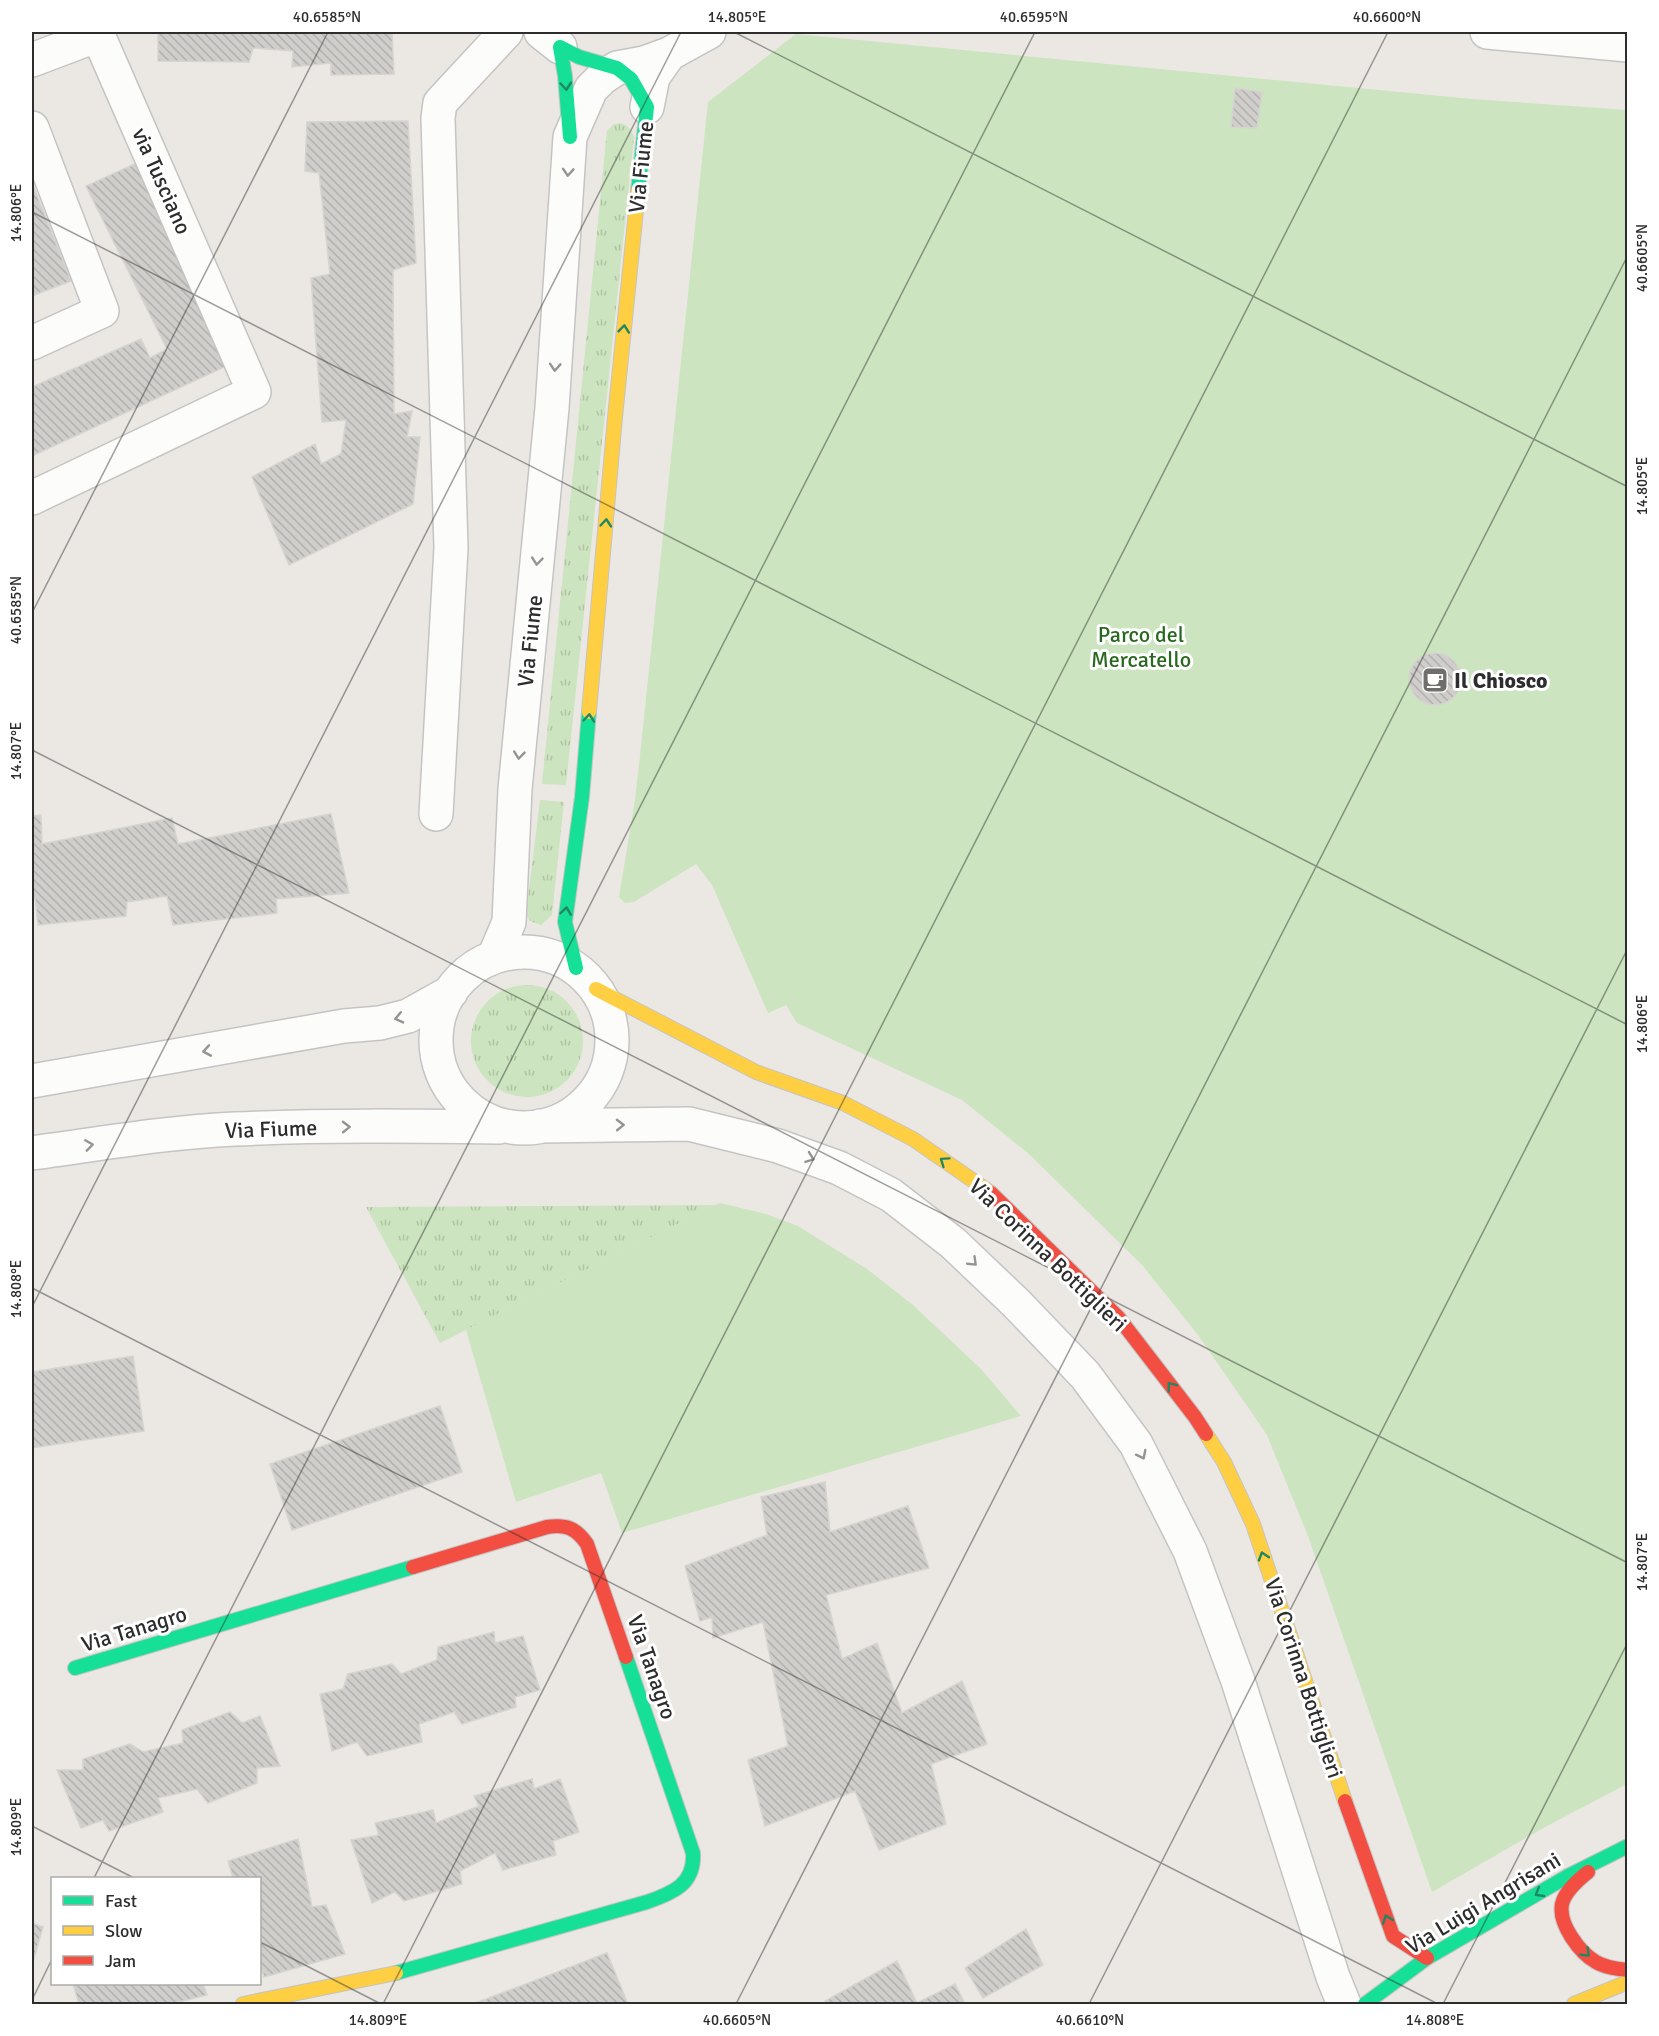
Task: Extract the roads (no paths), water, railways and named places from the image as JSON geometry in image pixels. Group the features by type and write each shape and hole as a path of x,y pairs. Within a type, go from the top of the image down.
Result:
{"street":[{"path":"436,813 451,548 438,118 440,103 506,32"},
{"path":"551,39 579,57 617,68 644,63 669,54 709,32"},
{"path":"1487,32 1628,45"},
{"name":"via Tusciano","path":"32,60 98,35 254,392 32,498"},
{"path":"551,39 565,76 570,137"},
{"path":"647,107 653,77 669,54"},
{"name":"Via Fiume","path":"494,957 509,922 515,789 552,408 570,137 591,89 617,68 632,79 647,107 615,417 582,797 565,922 586,979"},
{"path":"32,128 102,311 32,344"},
{"path":"526,1127 561,1120 580,1108 595,1092 606,1073 611,1052 611,1030 606,1008 586,979 561,960 545,954 527,952 494,957 477,966 462,977 441,1011 436,1033 437,1055 444,1076 456,1095 472,1111 491,1122 526,1127 689,1124 778,1146 838,1168 891,1195 953,1243 1016,1303 1085,1375 1136,1444 1190,1551 1238,1681 1333,1977 1344,2004"},
{"name":"Via Corinna Bottiglieri","path":"586,979 756,1071 843,1103 913,1139 990,1192 1118,1317 1195,1417 1224,1462 1253,1524 1328,1753 1393,1936 1427,1958"},
{"path":"32,1081 344,1026 380,1023 408,1016 451,992"},
{"name":"Via Fiume","path":"32,1153 155,1136 234,1129 526,1127"},
{"name":"Via Tanagro","path":"75,1668 547,1527 569,1526 580,1532 587,1544 693,1853 693,1868 685,1881 670,1893 640,1904 408,1970 243,2004"},
{"name":"Via Luigi Angrisani","path":"1365,2004 1427,1958 1568,1876 1628,1846"},
{"path":"1605,1857 1569,1889 1561,1906 1563,1918 1579,1945 1596,1962 1614,1969 1628,1970"},
{"path":"1574,2004 1628,1982"}],"place":[{"name":"Il Chiosco","path":"1435,680"}],"park label":[{"name":"Parco del Mercatello","path":"1141,646"}]}
